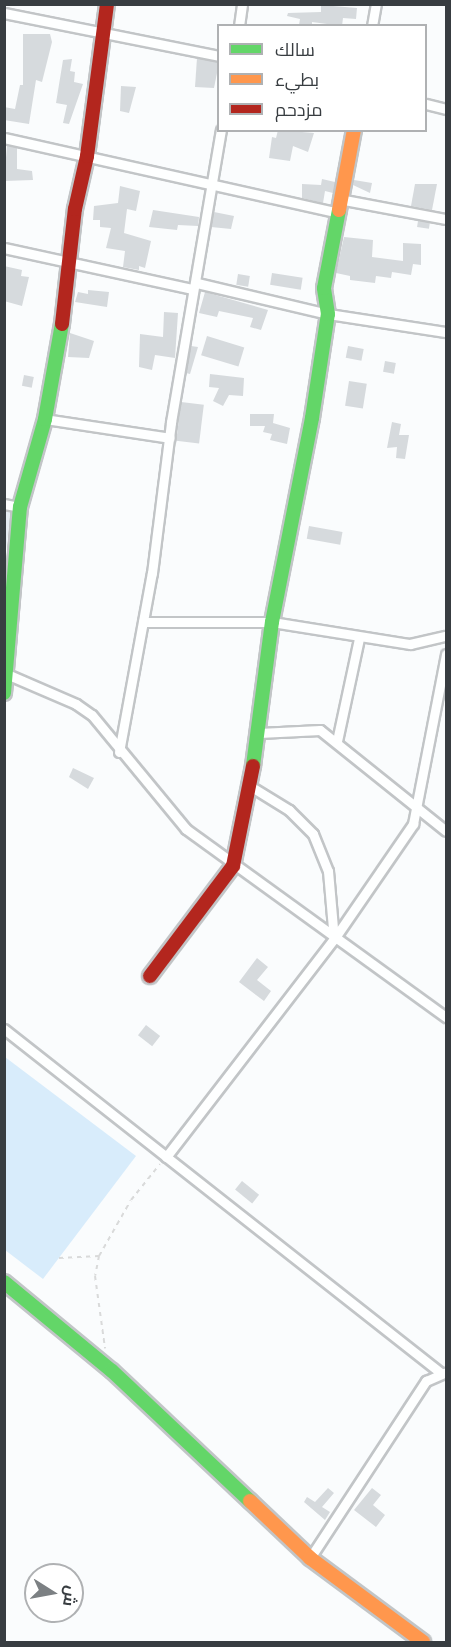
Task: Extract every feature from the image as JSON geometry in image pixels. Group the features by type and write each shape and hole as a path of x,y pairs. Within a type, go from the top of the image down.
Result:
{"street":[{"path":"4,693 9,675 8,626 20,507 45,419 87,156 107,4"},
{"path":"239,24 242,4"},
{"path":"372,24 376,4"},
{"path":"4,12 217,56"},
{"path":"427,104 447,109"},
{"path":"119,752 143,622 194,286 221,132"},
{"path":"150,976 233,866 259,733 258,704 272,622 294,523 328,314 324,288 354,132"},
{"path":"4,138 211,185 339,206 447,219"},
{"path":"4,248 69,264 194,286 328,314 447,332"},
{"path":"45,419 170,438"},
{"path":"4,504 20,507"},
{"path":"143,622 272,622 359,638 410,644 447,636"},
{"path":"338,741 359,638"},
{"path":"166,1157 334,939 413,824 447,654"},
{"path":"9,675 76,704 101,724 119,752 186,829 334,939 447,1017"},
{"path":"259,733 320,730 338,741 415,807 447,831"},
{"path":"250,786 289,810 313,834 328,871 334,939"},
{"path":"4,1029 444,1373 426,1381 310,1558"},
{"path":"4,1282 112,1371 310,1558 423,1642"}],"path":[{"path":"112,1371 99,1326 94,1276 99,1256 131,1200 166,1157"},
{"path":"59,1258 99,1256"}],"shaded area":[{"path":"4,511 11,511 5,558"},
{"path":"5,1057 136,1156 43,1279 5,1250"}],"building":[{"path":"321,5 357,8 356,19 343,18 342,24 312,22 312,24 299,24 300,19 287,16 288,13 321,12"},
{"path":"23,34 50,34 52,42 42,82 36,80 29,124 4,120 4,107 15,109 20,85 23,85"},
{"path":"197,58 217,63 214,88 195,87"},
{"path":"72,59 70,71 75,72 74,82 83,84 69,124 63,123 67,105 56,103 63,60"},
{"path":"121,86 136,87 129,113 120,111"},
{"path":"278,132 314,133 308,152 293,146 290,161 269,158 272,137 276,138"},
{"path":"7,146 17,148 17,169 32,171 33,180 4,181"},
{"path":"322,179 335,182 333,193 325,191 323,203 302,198 302,184 321,185"},
{"path":"354,180 372,183 370,193 353,185"},
{"path":"415,184 437,184 432,210 411,206"},
{"path":"120,186 140,191 136,211 127,209 124,233 151,241 145,268 139,266 139,270 123,267 125,251 106,248 111,228 100,227 100,220 93,220 94,206 118,203"},
{"path":"153,210 199,217 198,226 178,225 177,230 149,227"},
{"path":"214,212 234,216 231,229 211,227"},
{"path":"418,221 430,223 429,229 417,227"},
{"path":"344,237 373,240 372,257 403,261 403,243 421,244 421,265 413,264 411,275 392,272 391,278 376,276 375,283 350,280 350,276 336,273"},
{"path":"4,266 22,270 21,276 29,277 22,306 4,301"},
{"path":"272,273 303,278 301,290 270,285"},
{"path":"238,274 250,276 248,287 236,285"},
{"path":"88,290 109,292 107,307 75,302 78,292 88,294"},
{"path":"205,292 268,310 261,330 250,327 253,318 219,311 217,317 199,313"},
{"path":"164,312 178,313 175,358 155,355 152,370 139,367 140,334 163,337"},
{"path":"70,333 94,341 89,358 68,357"},
{"path":"207,336 244,347 238,367 201,355"},
{"path":"191,346 198,347 190,374 186,373"},
{"path":"348,346 364,349 361,361 346,358"},
{"path":"385,361 396,363 394,374 383,372"},
{"path":"210,374 244,378 243,396 229,395 223,406 213,401 219,388 209,387"},
{"path":"24,375 34,377 32,388 22,386"},
{"path":"349,381 367,384 363,409 345,406"},
{"path":"181,402 204,405 199,444 176,441"},
{"path":"250,414 274,414 273,423 290,428 287,444 270,440 272,434 263,432 265,426 250,426"},
{"path":"392,422 401,424 399,435 409,435 405,459 396,458 397,447 387,448"},
{"path":"309,526 342,532 340,545 307,539"},
{"path":"73,768 94,778 88,789 69,777"},
{"path":"257,958 268,967 257,980 271,991 264,1001 239,982"},
{"path":"146,1025 160,1036 152,1046 138,1035"},
{"path":"242,1181 259,1195 252,1203 235,1190"},
{"path":"328,1488 334,1493 322,1507 330,1512 325,1520 304,1502 307,1497 315,1502"},
{"path":"372,1488 381,1495 373,1505 385,1515 376,1527 354,1510"}],"traffic: fast":[{"path":"253,766 272,622 312,418 328,314 324,288 339,210"},
{"path":"4,693 20,507 45,419 62,324"},
{"path":"4,1282 112,1371 250,1501"}],"traffic: slow":[{"path":"339,210 354,132"},
{"path":"250,1501 310,1558 423,1642"}],"traffic: jam":[{"path":"62,324 75,209 87,156 107,4"},
{"path":"150,976 233,866 253,766"}]}
